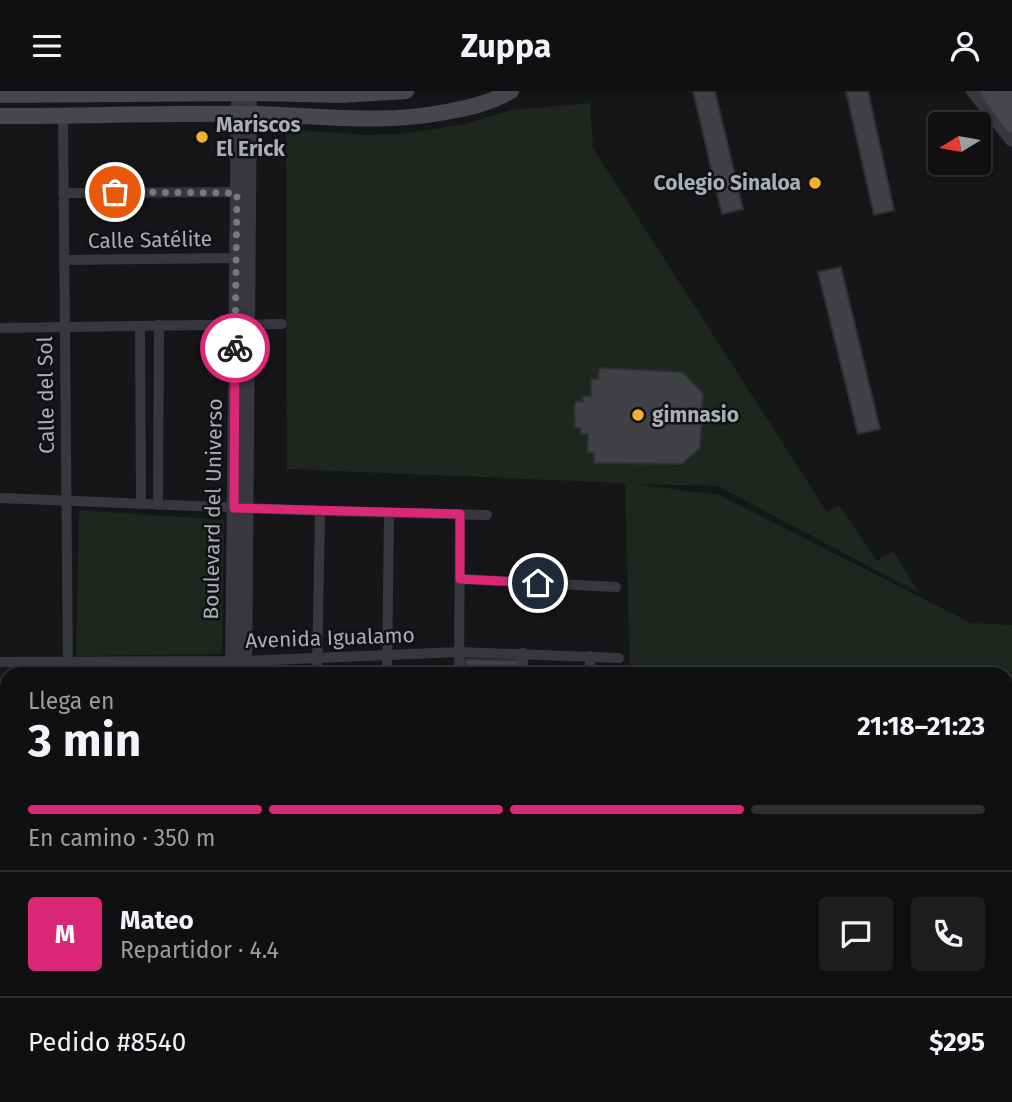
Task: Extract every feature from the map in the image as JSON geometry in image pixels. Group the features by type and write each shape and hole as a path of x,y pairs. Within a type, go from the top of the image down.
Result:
{"main road":[{"path":"0,95 406,91"},
{"path":"0,116 244,115 395,119 461,109 511,91"},
{"path":"988,91 1012,124"},
{"path":"1003,91 1012,103"}],"street":[{"path":"973,91 1012,139"},
{"name":"Boulevard del Universo","path":"238,667 244,93"},
{"name":"Calle del Sol","path":"62,116 68,667"},
{"name":"Boulevard del Universo","path":"242,325 236,258 243,192"},
{"path":"63,193 243,192"},
{"name":"Calle Satélite","path":"64,260 236,258"},
{"path":"0,328 282,324"},
{"path":"158,505 159,325"},
{"path":"140,326 141,504"},
{"path":"0,498 487,515"},
{"path":"317,667 320,511"},
{"path":"387,667 389,513"},
{"path":"458,667 460,514"},
{"path":"460,579 616,587"},
{"name":"Avenida Igualamo","path":"79,667 144,661 238,667 317,656 459,652 619,658"},
{"path":"523,653 523,667"},
{"path":"590,656 590,667"},
{"path":"144,661 144,667"},
{"path":"159,661 159,667"},
{"name":"Avenida Igualamo","path":"0,662 57,667"}],"shaded area":[{"path":"590,103 593,148 827,512 839,505 877,561 893,551 919,593 718,486 635,484 719,495 971,623 1012,625 1012,667 630,667 625,483 287,469 286,129 365,135 402,134 465,124 511,110"},
{"path":"79,510 224,520 222,654 76,656"}],"building":[{"path":"693,91 715,91 743,209 722,214"},
{"path":"846,91 868,91 894,210 874,215"},
{"path":"841,267 880,429 858,434 818,272"},
{"name":"gimnasio","path":"599,368 683,372 703,394 700,448 682,464 594,463 594,453 587,453 588,434 580,434 581,428 575,428 574,407 576,401 583,402 583,396 591,396 591,379 598,379"},
{"path":"465,659 519,660 519,667 465,667"}],"way so far":[{"path":"115,192 237,193 235,348"}],"place":[{"name":"Mariscos El Erick","path":"202,137"},
{"name":"Colegio Sinaloa","path":"815,183"},
{"name":"gimnasio","path":"638,415"}],"route":[{"path":"235,348 234,508 460,514 460,579 538,583"}]}
